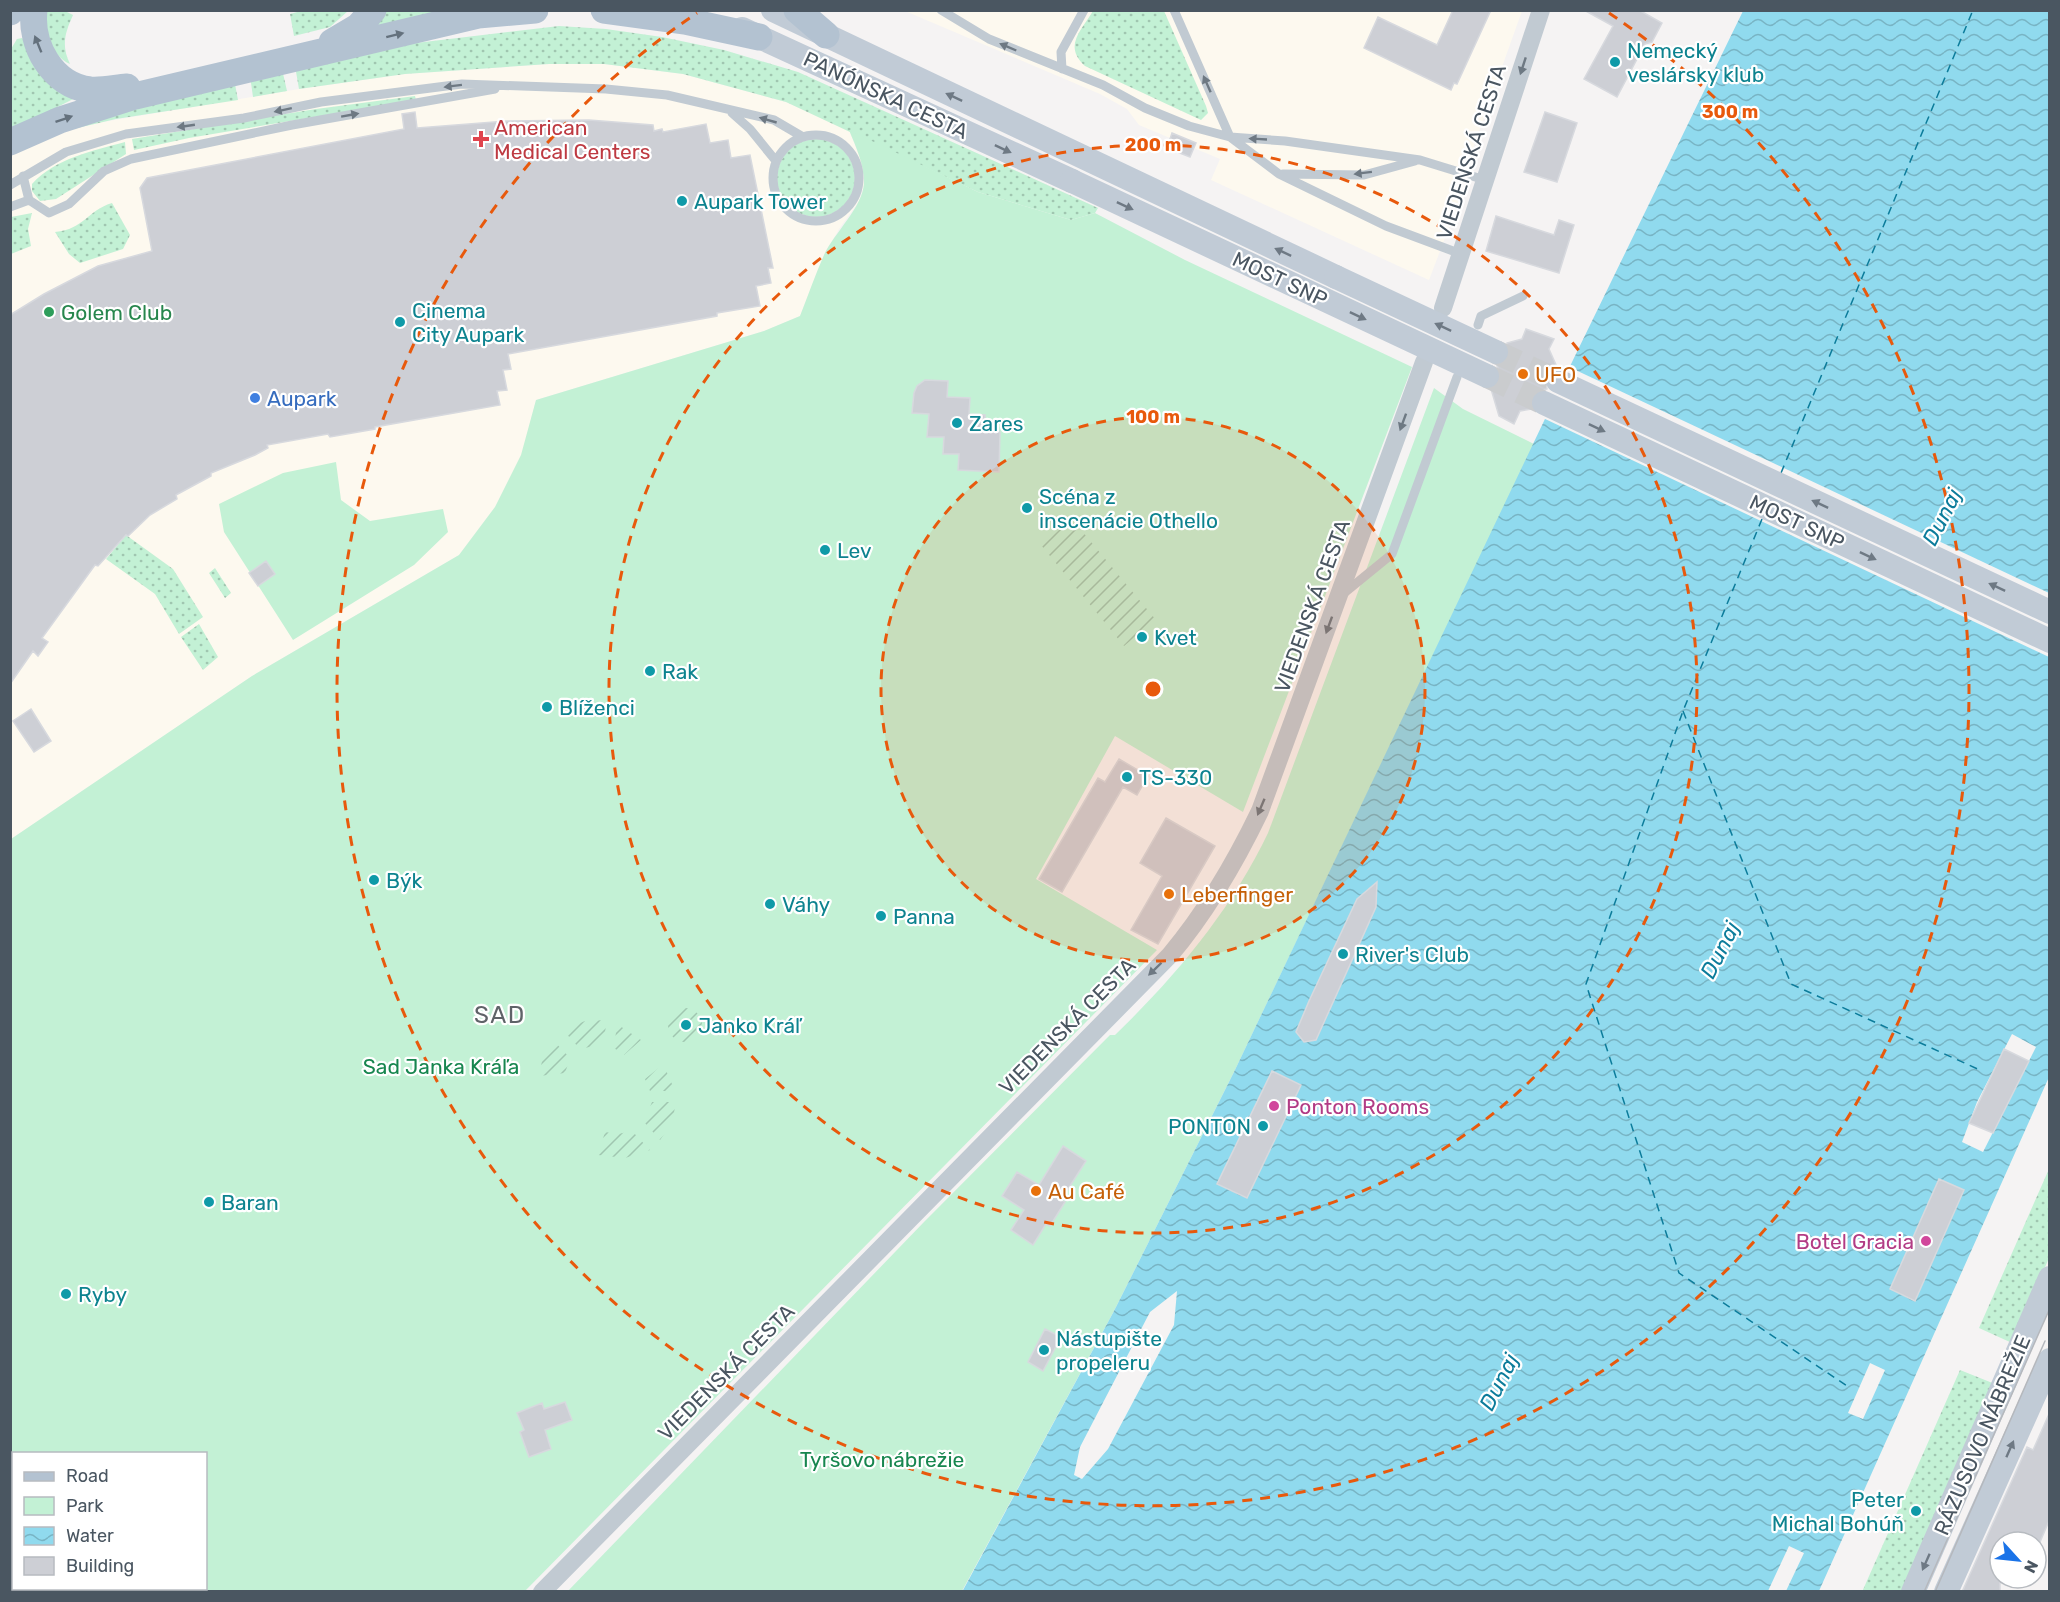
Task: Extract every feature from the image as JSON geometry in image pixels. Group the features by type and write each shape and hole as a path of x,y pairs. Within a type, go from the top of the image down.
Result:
{"main road":[{"path":"34,10 34,38 52,68 71,83 97,90 138,85 336,41 359,26 372,10"},
{"path":"10,142 60,120 135,96 478,15 535,10"},
{"path":"604,10 685,21 759,37"},
{"name":"PANÓNSKA CESTA","path":"700,10 1072,181"},
{"name":"PANÓNSKA CESTA","path":"774,10 1083,158"},
{"path":"797,10 826,35"},
{"name":"MOST SNP","path":"1083,158 1496,352"},
{"name":"MOST SNP","path":"1072,181 1487,376"},
{"name":"MOST SNP","path":"1558,381 2049,612"},
{"name":"MOST SNP","path":"1544,403 2049,641"},
{"name":"RÁZUSOVO NÁBREŽIE","path":"1913,1592 2049,1278"},
{"name":"RÁZUSOVO NÁBREŽIE","path":"1946,1592 2049,1360"}],"street":[{"name":"VIEDENSKÁ CESTA","path":"1443,308 1541,10"},
{"name":"VIEDENSKÁ CESTA","path":"542,1592 1187,935 1219,890 1260,811 1424,362"}],"lane":[{"path":"941,10 989,39 1103,86 1145,108 1189,126 1230,137 1285,141 1420,160 1485,180"},
{"path":"1062,69 1060,52 1084,10"},
{"path":"1174,10 1230,137 1279,174 1386,226 1461,254"},
{"path":"10,185 66,152 126,134 244,118 331,101 462,84 634,91 699,102 774,120 803,137"},
{"path":"23,176 28,200 49,213 69,204 104,171 131,159 292,125 454,98 512,85"},
{"path":"731,111 750,129 776,160"},
{"path":"820,135 836,140 854,158 859,174 857,192 842,213 829,220 816,222 791,214 775,194 772,177 776,160 792,142 803,137 820,135"},
{"path":"1279,174 1364,174 1420,160"},
{"path":"10,207 28,200"},
{"path":"1478,325 1481,316 1523,296"},
{"path":"1339,597 1392,554 1457,377"}],"shaded area":[{"path":"905,11 1522,11 1474,145 1461,196 1429,280 1211,180 1220,159 1139,125 1127,109 1100,94"},
{"path":"549,64 604,64 683,74 786,102 849,130 863,165 864,185 859,201 824,255 800,316 764,331 536,400 522,455 495,507 459,555 252,676 11,839 11,152 60,132 103,122 299,89 405,74"}],"green space":[{"path":"43,11 65,11 73,15 65,39 70,64 63,60 53,48"},
{"path":"301,11 348,11 330,27 294,36 290,14"},
{"path":"385,11 468,11 373,26"},
{"path":"1093,11 1164,11 1208,113 1201,120 1085,66 1075,52 1076,38"},
{"path":"559,26 606,29 662,37 724,50 798,72 1098,208 1095,213 1071,220 978,192 786,102 683,74 604,64 549,64 405,74 299,89 295,66 399,45"},
{"path":"22,38 75,98 11,131 11,49 17,39"},
{"path":"282,69 287,91 253,97 250,76"},
{"path":"234,79 238,100 116,119 60,132"},
{"path":"415,96 416,100 189,138 134,150 132,139 316,109"},
{"name":"Sad Janka Kráľa","path":"849,130 978,192 1071,220 1095,213 1185,260 1412,367 1243,812 1115,736 1036,879 1157,950 525,1591 11,1592 11,839 252,676 459,555 495,507 521,455 536,400 764,331 800,316 824,255 859,201 864,183 859,156"},
{"path":"808,139 824,139 838,145 849,156 855,170 855,186 849,200 838,211 824,217 808,217 794,211 783,200 777,186 777,170 783,156 794,145"},
{"path":"125,142 126,154 56,199 40,201 32,191 32,184 63,162 87,152"},
{"path":"112,203 130,235 123,249 80,263 69,254 55,232 79,224 96,210"},
{"path":"32,213 28,229 31,246 11,254 11,217"},
{"name":"Tyršovo nábrežie","path":"1434,388 1463,409 1534,444 1234,1072 1114,1311 962,1591 567,1592 923,1223 1110,1035 1115,1035 1138,1012 1181,965 1220,915 1268,833"},
{"path":"336,462 341,500 370,521 443,509 448,532 414,565 293,640 224,532 219,504 283,473"},
{"path":"1072,519 1156,620 1124,646 1041,545"},
{"path":"126,535 173,569 203,617 179,634 155,594 106,559"},
{"path":"215,568 231,593 225,598 209,573"},
{"path":"199,624 218,657 203,670 181,637"},
{"path":"685,1008 697,1013 702,1025 697,1037 685,1042 673,1037 668,1025 673,1013"},
{"path":"607,1020 603,1044 580,1049 563,1030 585,1021"},
{"path":"617,1024 641,1040 624,1055 614,1048"},
{"path":"553,1040 570,1058 565,1073 539,1076 543,1056"},
{"path":"660,1067 665,1068 675,1091 650,1091 645,1079"},
{"path":"652,1102 676,1102 672,1123 660,1140 644,1122"},
{"path":"632,1131 650,1150 625,1158 598,1155 605,1132 618,1134"},
{"path":"2049,1169 2049,1258 2012,1343 1979,1328"},
{"path":"1960,1370 1995,1384 1903,1591 1862,1592"}],"water":[{"name":"Dunaj","path":"1743,11 2049,11 2049,1077 1819,1591 962,1592 1114,1311 1234,1072 1573,360"}],"pier":[{"path":"1567,366 2049,593 2049,657 1543,418"},
{"path":"2012,1034 2036,1047 1983,1152 1962,1142 1977,1102"},
{"path":"1177,1291 1174,1325 1108,1449 1082,1479 1074,1475 1080,1447 1150,1312"},
{"path":"1870,1363 1885,1370 1863,1419 1848,1413"},
{"path":"1789,1546 1804,1553 1786,1591 1768,1591"}],"building":[{"path":"1453,10 1491,10 1457,84 1454,83 1451,90 1364,48 1378,17 1437,45"},
{"name":"Nemecký veslársky klub","path":"1584,10 1639,10 1662,23 1652,42 1645,44 1617,97 1584,79 1613,26"},
{"name":"Aupark","path":"415,112 417,128 507,121 589,120 653,125 654,131 662,129 663,132 706,124 710,143 728,140 731,158 750,155 773,268 768,268 771,283 756,286 760,306 508,354 511,369 503,370 507,390 497,391 500,405 330,437 328,434 267,445 268,448 255,455 211,473 211,476 176,495 177,499 150,515 128,536 126,535 98,566 95,565 42,638 48,642 38,656 33,651 10,684 10,315 44,294 98,266 152,251 140,188 147,178 404,129 402,114"},
{"path":"1545,112 1577,123 1557,182 1524,172"},
{"path":"1172,133 1196,143 1190,157 1167,148"},
{"path":"1496,216 1554,235 1559,220 1574,225 1559,273 1486,251"},
{"name":"UFO","path":"1526,329 1554,339 1549,349 1557,367 1545,376 1547,389 1535,392 1531,398 1531,409 1520,411 1514,424 1499,416 1491,389 1500,381 1501,374 1497,366 1505,363 1509,357 1507,343 1522,339"},
{"name":"Zares","path":"925,380 948,381 947,397 970,398 969,414 985,415 985,431 1000,432 999,472 958,470 959,454 943,454 944,437 927,437 929,414 912,413 914,393 917,386"},
{"path":"266,561 275,574 258,586 249,573"},
{"path":"31,709 51,741 34,752 13,721"},
{"path":"1119,759 1148,776 1137,795 1123,787 1062,892 1039,879 1098,778 1105,782"},
{"name":"Leberfinger","path":"1166,818 1215,846 1158,944 1131,930 1162,876 1140,863"},
{"name":"River's Club","path":"1377,882 1376,907 1316,1040 1304,1042 1296,1032 1309,1001 1357,899"},
{"path":"2004,1049 2029,1061 1993,1133 1969,1123"},
{"name":"PONTON","path":"1272,1071 1301,1085 1247,1198 1217,1184"},
{"name":"Au Café","path":"1063,1146 1086,1161 1061,1200 1065,1202 1050,1226 1046,1224 1033,1245 1011,1230 1024,1210 1002,1196 1017,1172 1039,1185"},
{"name":"Botel Gracia","path":"1939,1179 1964,1190 1915,1301 1890,1289"},
{"name":"Nástupište propeleru","path":"1045,1329 1061,1337 1043,1371 1028,1362"},
{"path":"565,1402 572,1420 545,1430 551,1449 529,1457 520,1432 524,1430 517,1413 542,1403 544,1409"},
{"path":"2049,1414 2049,1521 2045,1530 1990,1530 2027,1447 2033,1450"},
{"path":"1988,1534 1988,1590 2000,1590 2000,1592 1962,1592"}],"ferry route":[{"path":"1781,473 1973,10"},
{"path":"1762,519 1683,711 1586,984 1679,1273 1850,1388"},
{"path":"1683,711 1791,984 1982,1071"}],"tunnel":[{"path":"1496,352 1558,381"},
{"path":"1487,376 1544,403"}],"tram line":[{"path":"1924,1592 2050,1308"},
{"path":"1935,1592 2045,1341"}],"place":[{"name":"Nemecký veslársky klub","path":"1615,62"},
{"name":"American Medical Centers","path":"481,139"},
{"name":"Aupark Tower","path":"682,201"},
{"name":"Golem Club","path":"49,312"},
{"name":"Cinema City Aupark","path":"400,322"},
{"name":"UFO","path":"1523,374"},
{"name":"Aupark","path":"255,398"},
{"name":"Zares","path":"957,423"},
{"name":"Scéna z inscenácie Othello","path":"1027,508"},
{"name":"Lev","path":"825,550"},
{"name":"Kvet","path":"1142,637"},
{"name":"Rak","path":"650,671"},
{"name":"Blíženci","path":"547,707"},
{"name":"TS-330","path":"1127,777"},
{"name":"Býk","path":"374,880"},
{"name":"Leberfinger","path":"1169,894"},
{"name":"Váhy","path":"770,904"},
{"name":"Panna","path":"881,916"},
{"name":"River's Club","path":"1343,954"},
{"name":"Janko Kráľ","path":"686,1025"},
{"name":"Ponton Rooms","path":"1274,1106"},
{"name":"PONTON","path":"1263,1126"},
{"name":"Au Café","path":"1036,1191"},
{"name":"Baran","path":"209,1202"},
{"name":"Botel Gracia","path":"1926,1241"},
{"name":"Ryby","path":"66,1294"},
{"name":"Nástupište propeleru","path":"1044,1350"},
{"name":"Peter Michal Bohúň","path":"1916,1511"}],"district":[{"name":"SAD","path":"500,1015"}]}
